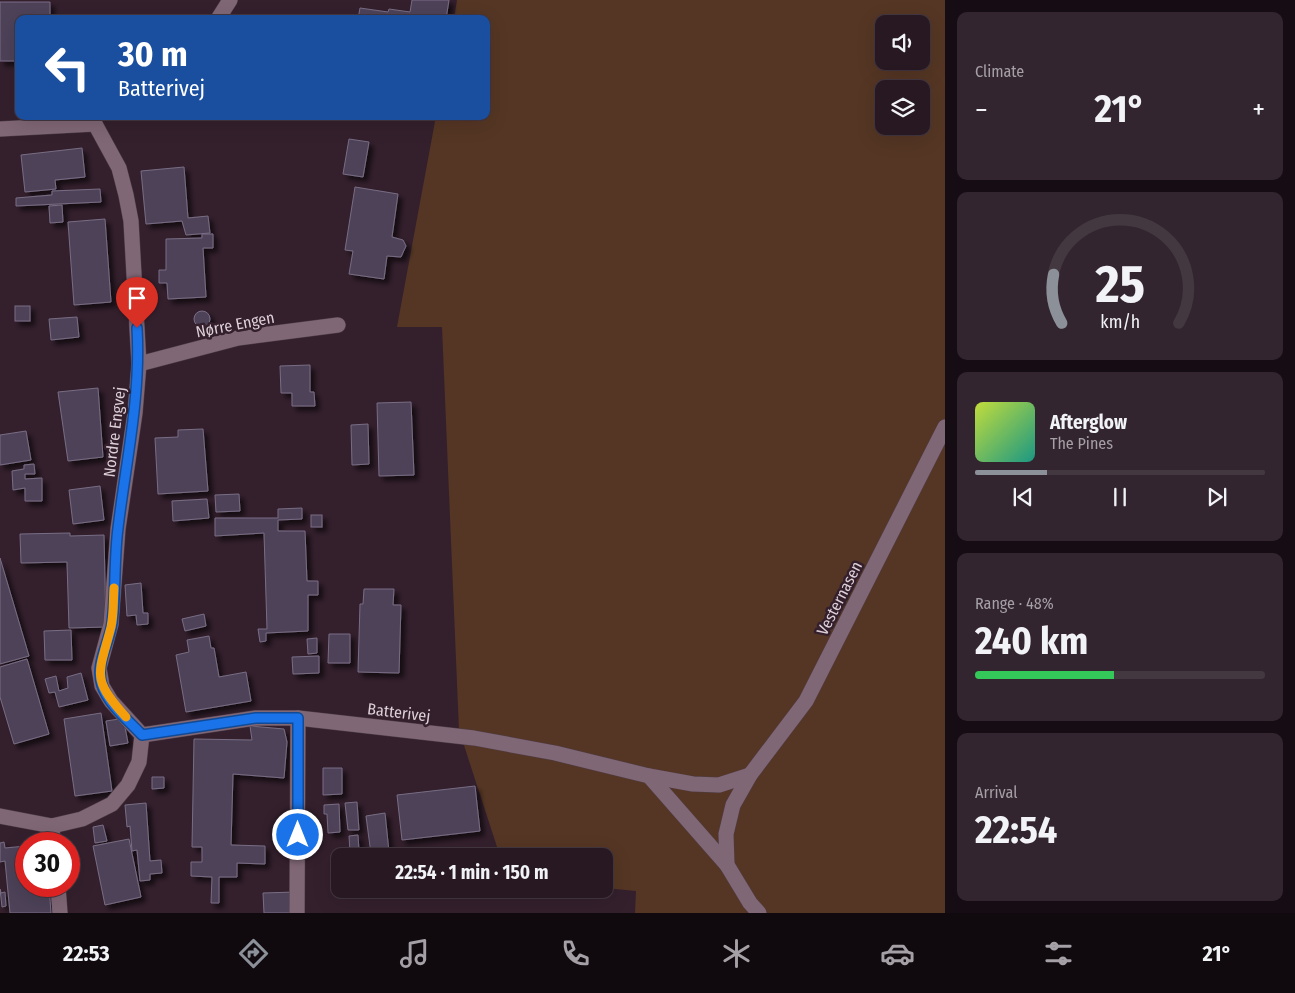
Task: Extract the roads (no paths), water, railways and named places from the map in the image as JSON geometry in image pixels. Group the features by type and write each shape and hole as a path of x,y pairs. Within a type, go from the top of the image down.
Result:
{"street":[{"path":"221,15 230,0"},
{"path":"0,129 96,120"},
{"name":"Nordre Engvej","path":"96,120 119,168 131,221 139,364 135,413 118,529 112,624 99,668 102,686 111,701 142,735"},
{"name":"Nørre Engen","path":"139,364 238,338 338,325"},
{"name":"Vesternasen","path":"750,775 806,701 945,427"},
{"name":"Batterivej","path":"142,735 256,718 298,718 474,738 555,753 649,776 693,784 719,785 750,775"},
{"path":"298,718 298,913"},
{"path":"0,816 52,826 82,819 112,804 128,785 139,762 142,735"},
{"path":"727,865 726,834 733,805 750,775"},
{"path":"649,776 727,865 750,903 759,913"},
{"path":"52,826 52,832"},
{"path":"59,897 60,913"}]}
